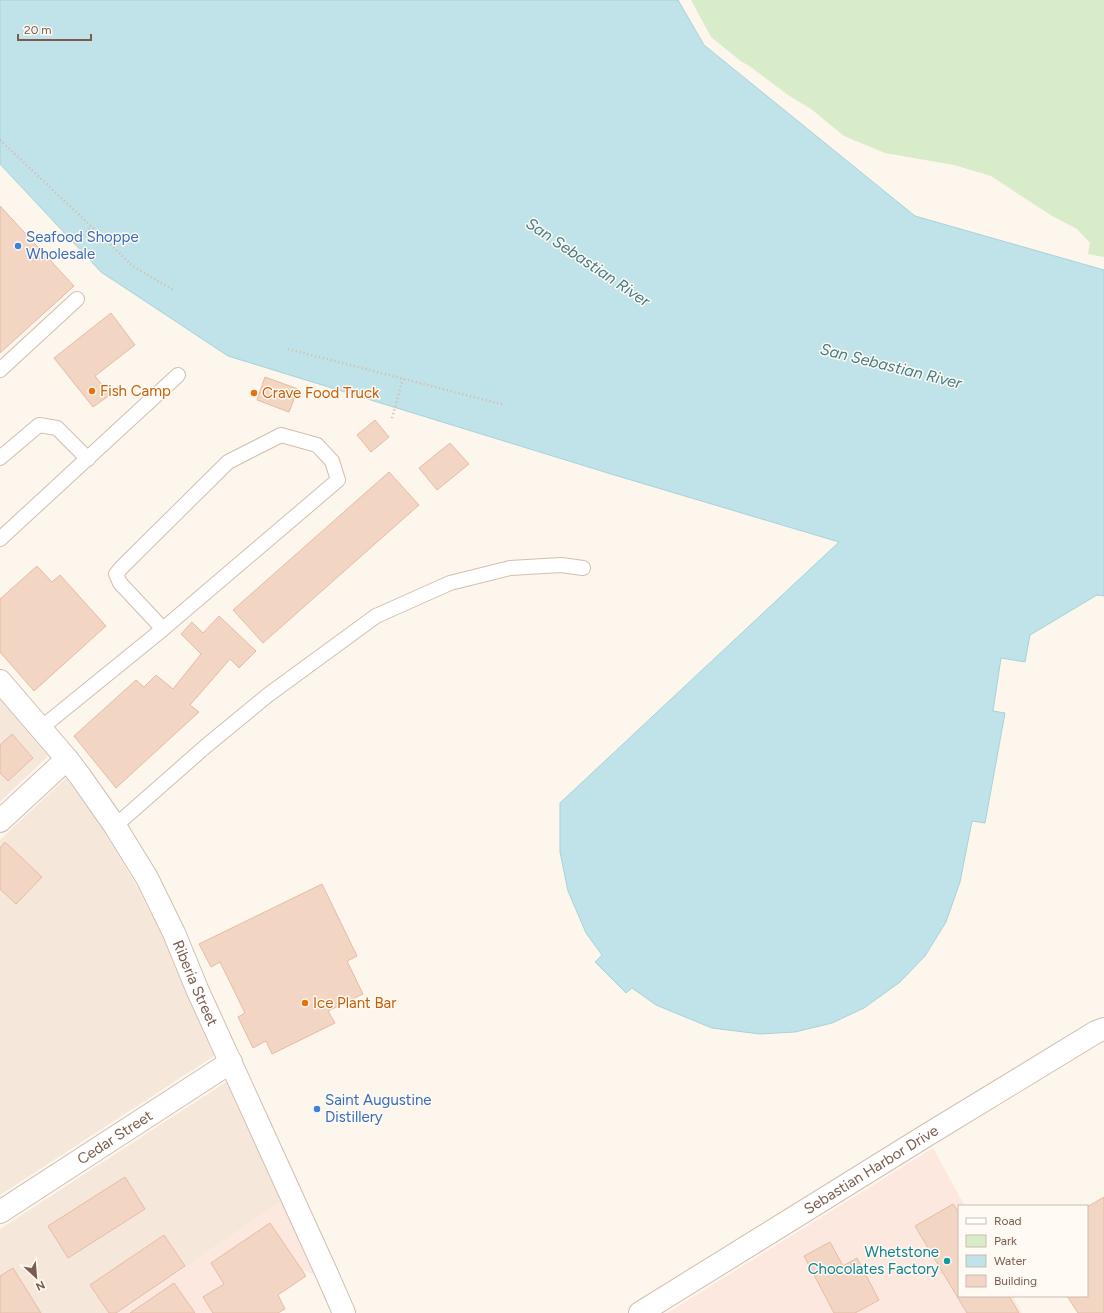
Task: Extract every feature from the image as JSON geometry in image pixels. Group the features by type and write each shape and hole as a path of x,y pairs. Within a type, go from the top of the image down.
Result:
{"street":[{"name":"Riberia Street","path":"0,681 67,759 115,826 147,878 174,933 197,990 344,1313"},
{"path":"0,821 67,759"},
{"name":"Sebastian Harbor Drive","path":"640,1313 927,1135 1096,1032 1104,1029"},
{"name":"Cedar Street","path":"0,1212 230,1062"}],"lane":[{"path":"0,370 77,299"},
{"path":"0,539 178,375"},
{"path":"0,458 39,425 57,428 88,459"},
{"path":"40,728 163,629 338,480 332,462 317,445 281,435 228,462 116,574 120,583 163,629"},
{"path":"115,826 206,746 268,695 376,616 450,583 510,568 561,565 583,568"}],"path":[{"path":"0,140 133,266 173,290"},
{"path":"74,243 92,227"},
{"path":"288,349 505,405"},
{"path":"392,418 403,378"}],"shaded area":[{"path":"0,700 48,756 0,802"},
{"path":"66,778 105,833 136,885 163,938 214,1056 0,1195 0,840"},
{"path":"226,1082 281,1202 118,1313 0,1313 0,1229"},
{"path":"933,1148 964,1205 958,1205 958,1297 1014,1297 1022,1313 667,1313"},
{"path":"281,1202 315,1275 298,1268 257,1313 118,1313"}],"green space":[{"path":"691,0 1104,0 1104,257 1088,254 1090,243 1077,229 1052,216 991,176 954,165 885,153 844,136 811,109 788,95 742,62 711,37"}],"water":[{"name":"San Sebastian River","path":"0,0 678,0 704,45 915,216 1104,270 1104,596 1097,595 1030,635 1025,662 1001,658 993,711 1005,713 985,823 972,821 960,882 946,922 925,956 900,982 864,1008 832,1023 795,1032 760,1034 712,1028 656,1005 632,988 626,993 595,962 602,955 586,933 568,891 560,852 560,803 839,542 611,474 228,356 101,272 0,164"}],"building":[{"name":"Seafood Shoppe Wholesale","path":"0,206 74,286 0,353"},
{"path":"111,313 135,345 95,376 110,395 93,407 54,358"},
{"path":"265,377 298,389 289,412 257,400"},
{"path":"375,420 389,437 371,452 357,435"},
{"path":"450,443 469,464 437,490 419,468"},
{"path":"389,472 419,505 263,643 233,610"},
{"path":"37,566 52,582 60,575 106,626 34,691 0,652 0,599"},
{"path":"219,616 256,651 239,668 230,659 190,705 199,712 116,788 74,736 136,680 144,687 156,675 173,689 201,654 181,634 192,622 203,633"},
{"path":"12,734 33,758 8,781 0,773 0,745"},
{"path":"5,842 42,877 16,904 0,889 0,848"},
{"path":"322,884 357,956 347,961 363,994 328,1011 335,1023 272,1054 266,1041 253,1048 238,1017 245,1013 220,962 211,967 199,944"},
{"path":"125,1177 145,1209 68,1258 48,1226"},
{"path":"1104,1197 1104,1313 1078,1313 1068,1297 1088,1297 1088,1206"},
{"name":"Whetstone Chocolates Factory","path":"953,1204 958,1212 958,1297 1010,1297 1019,1313 967,1313 915,1226"},
{"path":"270,1223 306,1276 278,1295 285,1309 278,1313 213,1313 203,1297 224,1284 211,1263"},
{"path":"164,1235 185,1266 116,1313 109,1313 90,1285"},
{"path":"830,1242 843,1266 857,1258 879,1300 855,1313 834,1313 804,1256"},
{"path":"13,1268 41,1313 0,1313 0,1276"},
{"path":"174,1283 195,1313 130,1313"}],"place":[{"name":"Seafood Shoppe Wholesale","path":"18,246"},
{"name":"Fish Camp","path":"92,391"},
{"name":"Crave Food Truck","path":"254,393"},
{"name":"Ice Plant Bar","path":"305,1003"},
{"name":"Saint Augustine Distillery","path":"317,1109"},
{"name":"Whetstone Chocolates Factory","path":"947,1261"}]}
